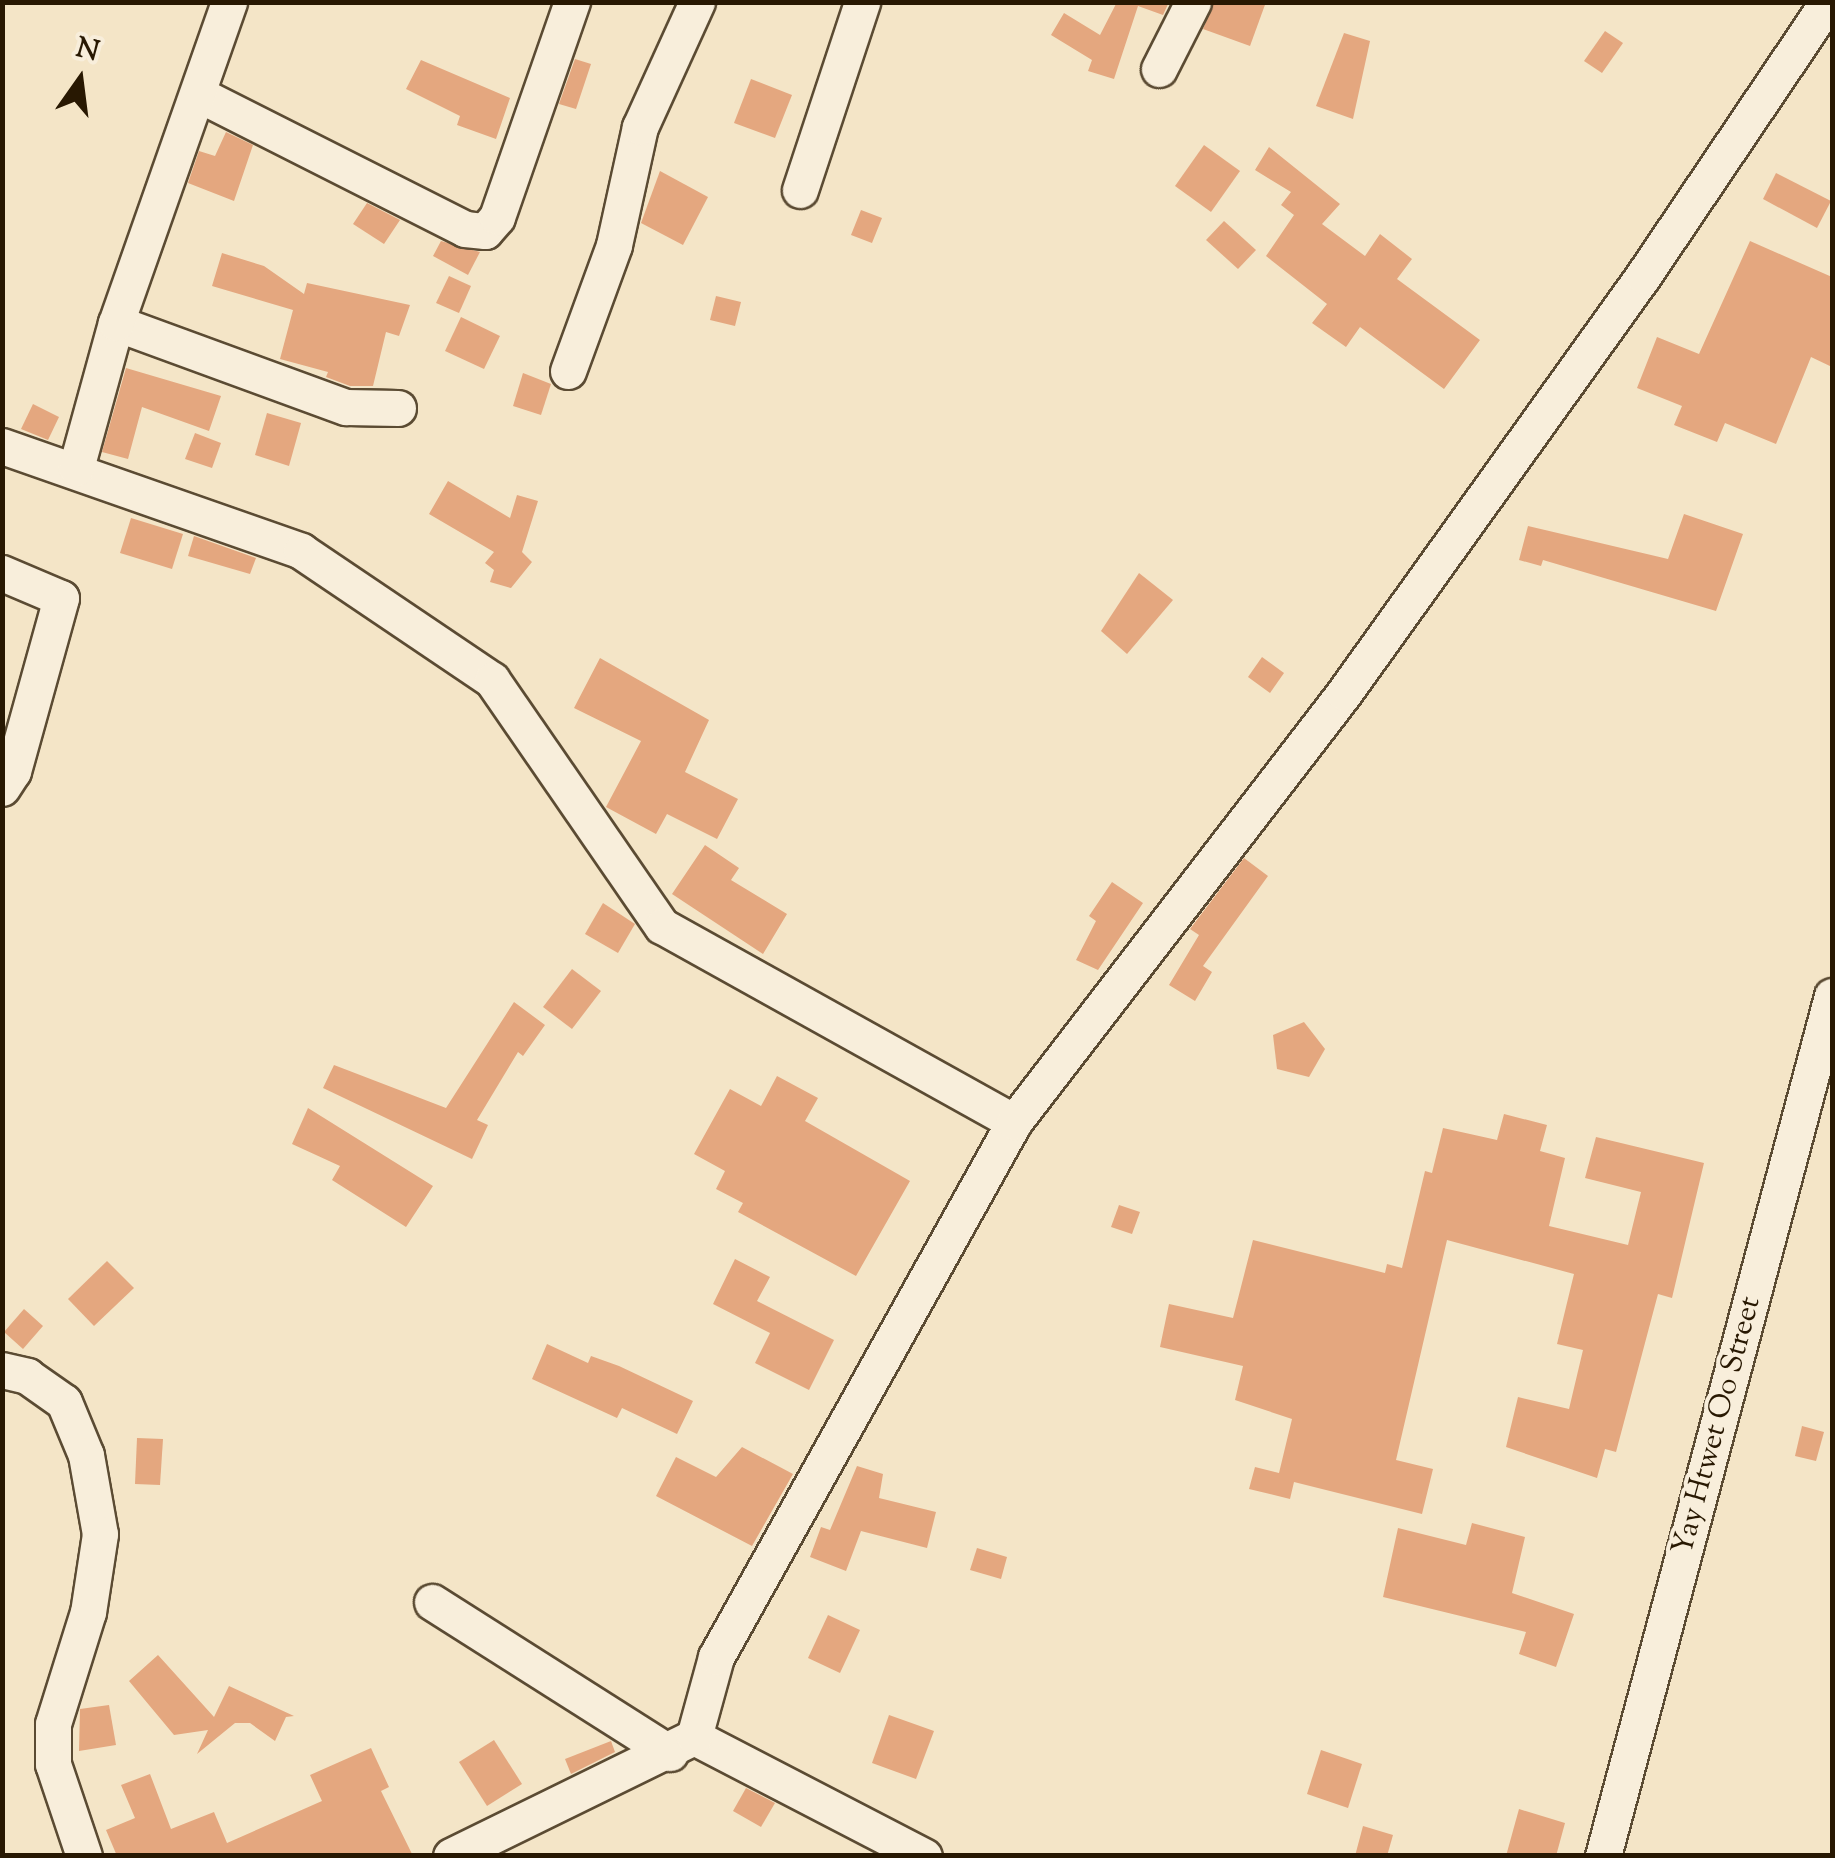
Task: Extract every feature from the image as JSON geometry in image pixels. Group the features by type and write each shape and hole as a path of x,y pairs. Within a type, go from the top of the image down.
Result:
{"street":[{"path":"76,468 116,323 229,2"},
{"path":"198,94 464,228 485,231 497,218 572,2"},
{"path":"568,371 614,245 640,127 696,2"},
{"path":"800,190 862,2"},
{"path":"1159,69 1192,2"},
{"path":"452,1856 682,1745 716,1656 1014,1122 1344,693 1642,276 1828,2"},
{"path":"116,323 346,407 398,408"},
{"path":"2,446 76,468 300,551 492,680 662,926 1014,1122"},
{"path":"2,573 61,598 13,771 2,788"},
{"name":"Yay Htwet Oo Street","path":"1602,1856 1832,996"},
{"path":"2,1370 28,1376 64,1402 86,1455 100,1534 88,1612 53,1724 54,1764 84,1856"},
{"path":"432,1602 682,1745 888,1846 924,1856"}],"building":[{"path":"1117,2 1169,2 1163,15 1138,6 1114,79 1088,71 1092,60 1051,35 1064,13 1100,35"},
{"path":"1214,2 1266,2 1250,46 1203,29"},
{"path":"1605,31 1623,43 1602,73 1584,61"},
{"path":"1344,33 1370,41 1353,119 1316,106"},
{"path":"575,59 591,64 576,109 559,104"},
{"path":"421,60 510,98 496,139 457,125 460,116 406,89"},
{"path":"751,79 792,95 775,138 734,123"},
{"path":"226,132 253,145 234,201 188,183 199,151 215,156"},
{"path":"1204,145 1240,171 1211,212 1175,186"},
{"path":"1269,147 1340,204 1322,224 1365,256 1380,234 1412,259 1397,279 1480,340 1444,389 1360,327 1346,347 1312,323 1327,304 1266,256 1294,215 1281,205 1291,192 1255,170"},
{"path":"660,171 708,197 683,245 641,223"},
{"path":"1776,173 1831,201 1817,228 1763,199"},
{"path":"367,203 400,220 384,244 353,224"},
{"path":"861,210 882,218 872,243 851,235"},
{"path":"1224,221 1256,250 1238,269 1206,240"},
{"path":"441,241 480,252 468,275 433,256"},
{"path":"1750,241 1832,277 1832,367 1811,357 1776,444 1725,423 1717,442 1674,425 1682,406 1637,388 1657,337 1699,354"},
{"path":"222,253 264,266 304,294 307,283 410,305 399,336 386,332 373,386 350,386 326,377 328,372 280,359 293,310 212,286"},
{"path":"449,276 471,286 459,313 436,303"},
{"path":"716,296 741,302 735,326 710,320"},
{"path":"461,317 500,336 484,369 445,351"},
{"path":"126,368 221,396 209,431 142,407 128,459 102,452"},
{"path":"523,373 551,384 541,415 513,406"},
{"path":"33,404 59,417 48,440 21,429"},
{"path":"267,413 301,423 289,466 255,455"},
{"path":"195,433 221,443 212,468 185,459"},
{"path":"448,481 510,518 517,495 538,501 522,552 532,562 511,588 490,582 494,570 485,563 494,552 429,514"},
{"path":"1684,514 1743,534 1716,611 1543,560 1541,566 1519,560 1528,526 1668,559"},
{"path":"131,518 183,534 172,569 120,553"},
{"path":"194,536 256,558 250,574 188,556"},
{"path":"1139,573 1173,600 1127,654 1101,631"},
{"path":"1262,657 1284,673 1270,693 1248,677"},
{"path":"600,658 709,720 685,772 738,799 717,839 667,814 656,834 606,807 641,741 574,708"},
{"path":"705,845 739,868 731,880 787,914 763,954 672,894"},
{"path":"1244,858 1268,876 1203,966 1212,972 1195,1001 1169,985 1199,935 1190,929"},
{"path":"1112,882 1143,903 1098,970 1076,960 1096,921 1089,916"},
{"path":"603,903 635,924 618,953 585,934"},
{"path":"572,969 601,991 572,1029 543,1007"},
{"path":"514,1002 545,1025 523,1056 518,1052 477,1120 488,1125 472,1159 323,1088 334,1065 446,1108"},
{"path":"1304,1022 1325,1049 1309,1077 1277,1069 1273,1035"},
{"path":"777,1076 818,1098 805,1121 910,1181 856,1276 738,1212 743,1203 716,1189 725,1171 694,1154 730,1089 761,1106"},
{"path":"308,1108 433,1186 406,1227 332,1180 340,1166 292,1144"},
{"path":"1504,1114 1547,1125 1540,1151 1565,1158 1549,1226 1628,1245 1641,1192 1585,1178 1596,1137 1704,1163 1672,1298 1658,1294 1616,1452 1605,1449 1597,1478 1506,1447 1518,1397 1569,1409 1583,1350 1557,1344 1574,1274 1447,1240 1396,1460 1433,1469 1422,1514 1294,1482 1290,1499 1249,1489 1255,1467 1279,1473 1292,1419 1235,1400 1243,1366 1160,1347 1169,1304 1233,1318 1253,1240 1385,1273 1387,1264 1402,1268 1425,1171 1432,1173 1443,1128 1497,1140"},
{"path":"1119,1205 1140,1212 1132,1234 1111,1227"},
{"path":"735,1259 770,1277 757,1301 834,1340 809,1390 755,1363 770,1333 713,1304"},
{"path":"107,1261 134,1288 94,1326 68,1299"},
{"path":"24,1309 43,1326 23,1349 4,1332"},
{"path":"547,1344 588,1363 591,1356 619,1366 693,1401 677,1434 622,1408 617,1418 532,1379"},
{"path":"1802,1426 1824,1432 1816,1461 1795,1456"},
{"path":"137,1438 163,1439 160,1485 135,1484"},
{"path":"742,1447 793,1474 752,1546 656,1496 676,1457 716,1477"},
{"path":"857,1466 883,1474 879,1498 936,1512 927,1548 861,1531 846,1571 810,1557 821,1527 830,1530"},
{"path":"1472,1523 1525,1537 1512,1593 1574,1614 1556,1667 1519,1654 1526,1632 1383,1597 1398,1528 1466,1545"},
{"path":"977,1548 1007,1557 1001,1579 970,1570"},
{"path":"828,1615 860,1630 840,1673 808,1658"},
{"path":"158,1655 214,1717 229,1686 294,1716 286,1717 275,1741 250,1723 235,1723 197,1754 208,1730 174,1735 129,1681"},
{"path":"109,1705 116,1745 79,1751 80,1709"},
{"path":"889,1715 934,1731 916,1779 872,1763"},
{"path":"494,1740 522,1784 487,1806 459,1762"},
{"path":"611,1741 615,1752 571,1774 565,1759"},
{"path":"371,1748 389,1787 381,1791 413,1856 117,1856 106,1830 135,1818 121,1785 150,1774 171,1829 214,1812 227,1843 322,1801 310,1775"},
{"path":"1321,1750 1362,1764 1348,1808 1307,1794"},
{"path":"746,1788 775,1803 761,1827 733,1811"},
{"path":"1519,1809 1565,1823 1556,1856 1506,1856"},
{"path":"1363,1826 1393,1835 1387,1856 1355,1856"}]}
